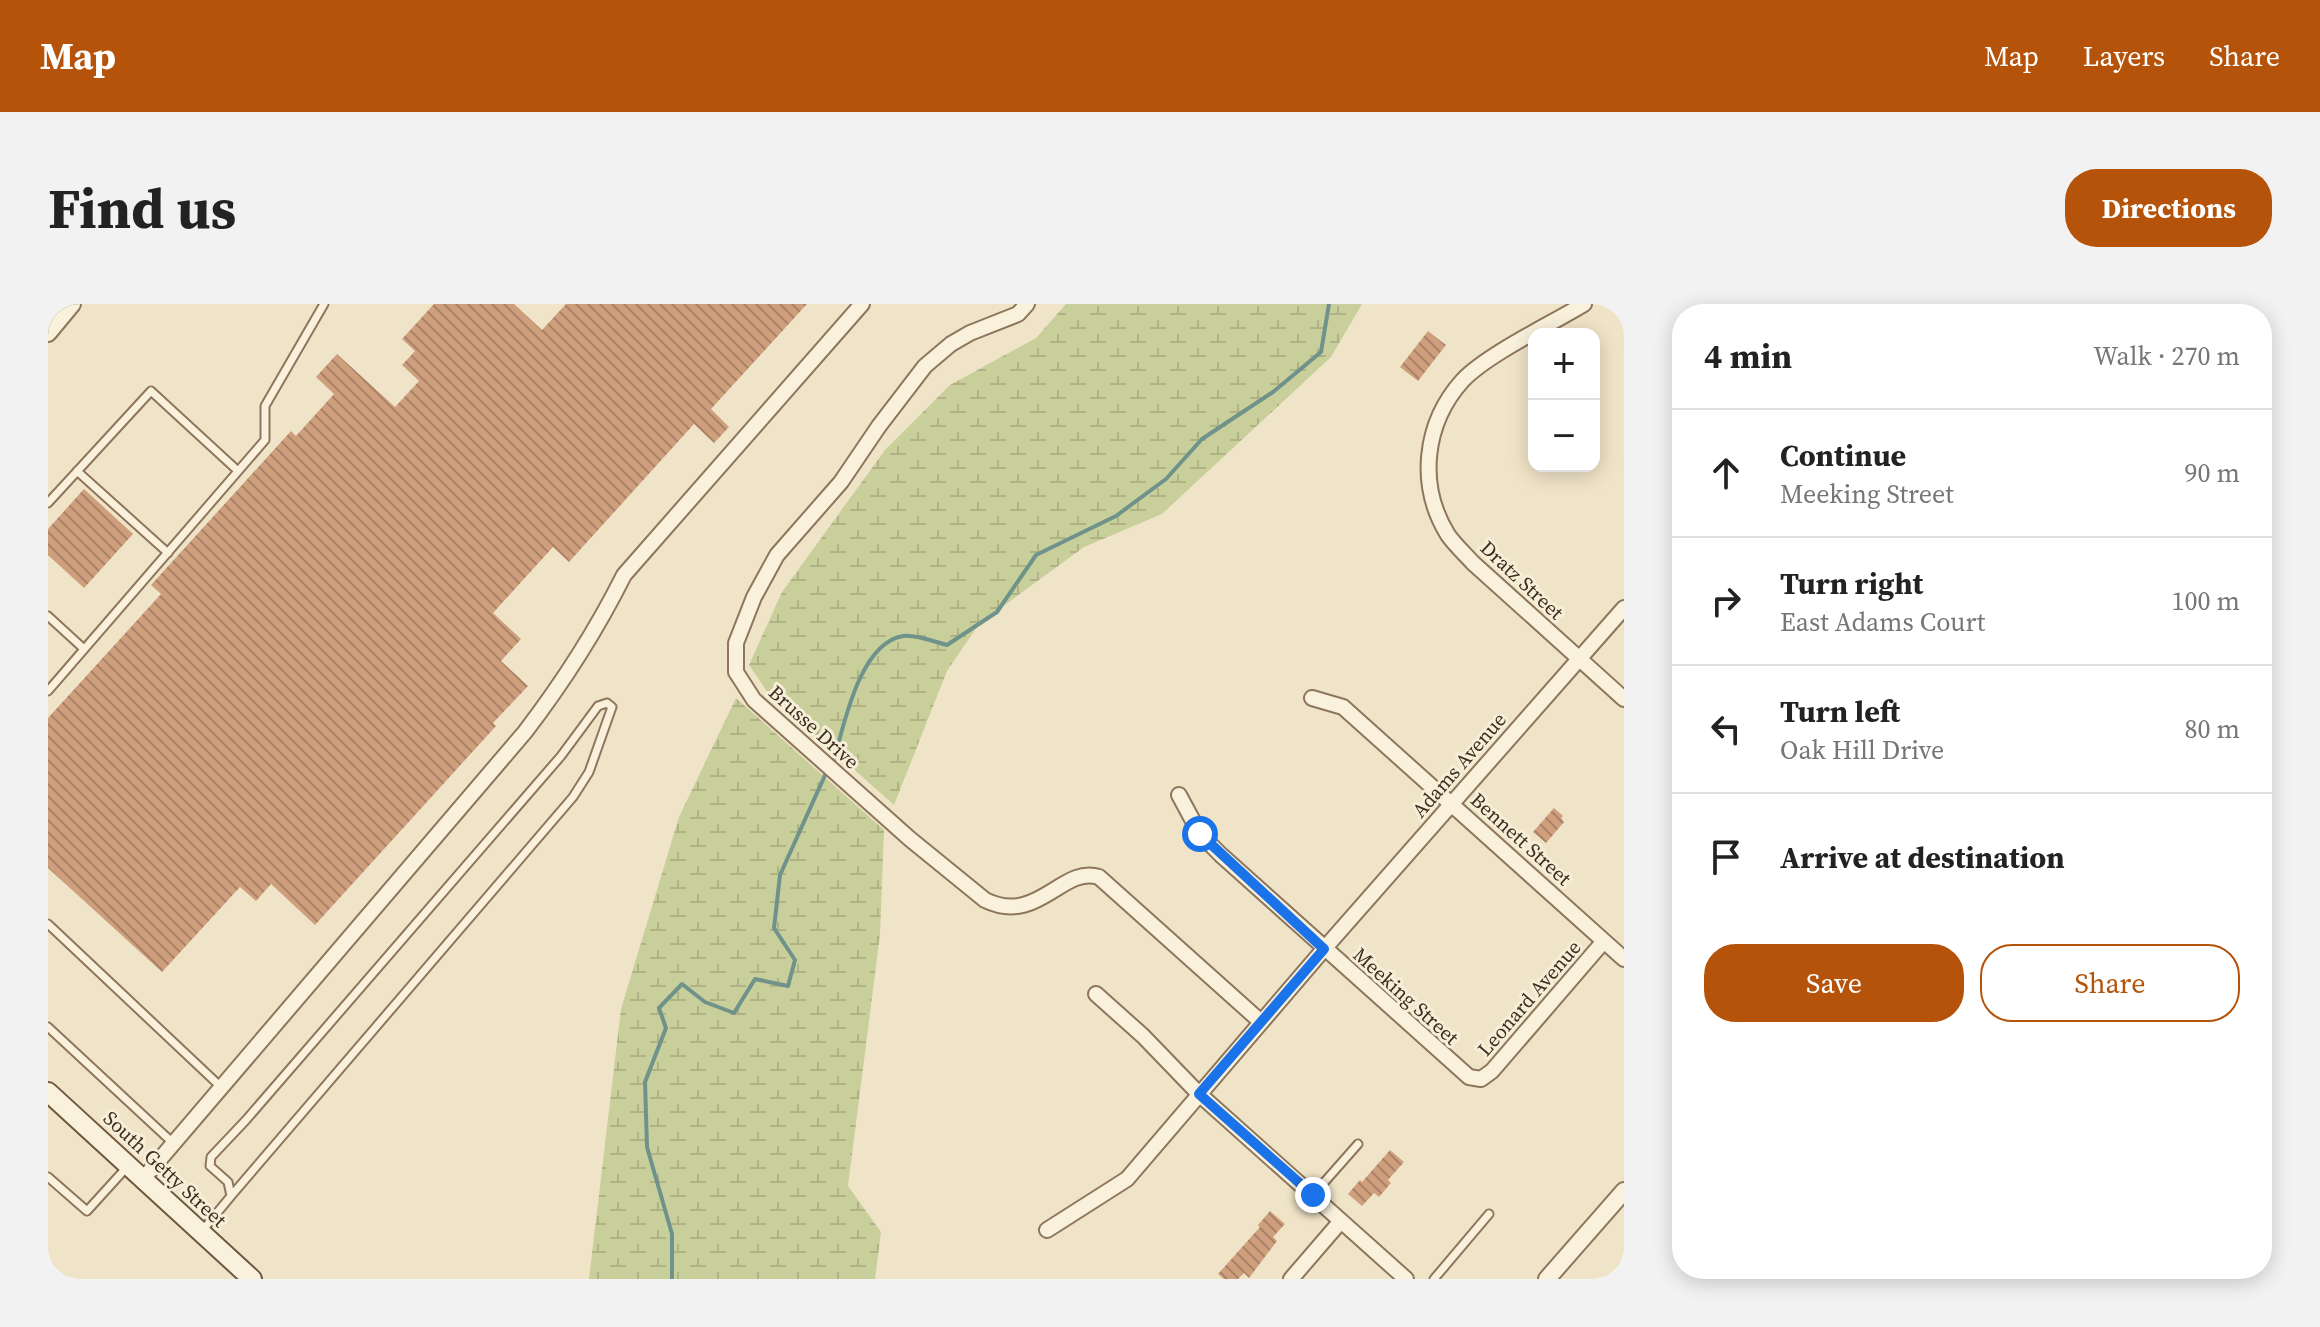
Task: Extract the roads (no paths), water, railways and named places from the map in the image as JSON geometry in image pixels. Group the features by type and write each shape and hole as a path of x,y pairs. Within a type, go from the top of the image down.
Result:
{"main road":[{"name":"South Getty Street","path":"48,1092 252,1279"}],"street":[{"path":"48,333 72,304"},
{"path":"143,1179 525,732 569,675 599,626 624,575 862,304"},
{"name":"Brusse Drive","path":"1027,304 1018,314 951,344 925,366 906,388 841,482 777,555 754,597 736,643 736,672 754,700 910,839 985,900 998,906 1019,907 1077,878 1092,874 1099,877 1261,1022"},
{"name":"Dratz Street","path":"1584,304 1464,379 1436,423 1428,468 1434,505 1450,538 1473,563 1624,699"},
{"name":"Adams Avenue","path":"1047,1230 1127,1179 1324,949 1624,608"},
{"name":"Bennett Street","path":"1312,698 1343,707 1624,959"},
{"name":"Meeking Street","path":"1179,795 1200,834 1463,1074 1481,1079"},
{"name":"Leonard Avenue","path":"1481,1079 1492,1071 1604,941"},
{"path":"1096,994 1143,1036 1199,1094 1406,1279"},
{"path":"1547,1279 1624,1191"},
{"path":"1291,1279 1341,1221"}],"lane":[{"path":"48,691 265,440 265,406 324,304"},
{"path":"48,503 151,391 238,471"},
{"path":"77,471 168,553"},
{"path":"48,616 84,649"},
{"path":"201,1233 573,797 589,772 612,707 607,703 598,706 561,756 211,1157 210,1166 228,1182 231,1196"},
{"path":"50,929 221,1087"},
{"path":"48,1027 173,1143"},
{"path":"1313,1195 1358,1144"},
{"path":"48,1177 87,1211 128,1166"},
{"path":"1434,1279 1489,1214"}],"waterway":[{"path":"833,764 855,689 875,654 888,642 903,636 947,645 997,612 1036,555 1116,516 1166,479 1202,439 1273,392 1321,352 1329,304"},
{"path":"672,1279 672,1234 647,1147 645,1082 666,1028 659,1008 682,984 705,1002 734,1013 755,979 788,986 795,960 774,928 780,875 826,773"}]}
